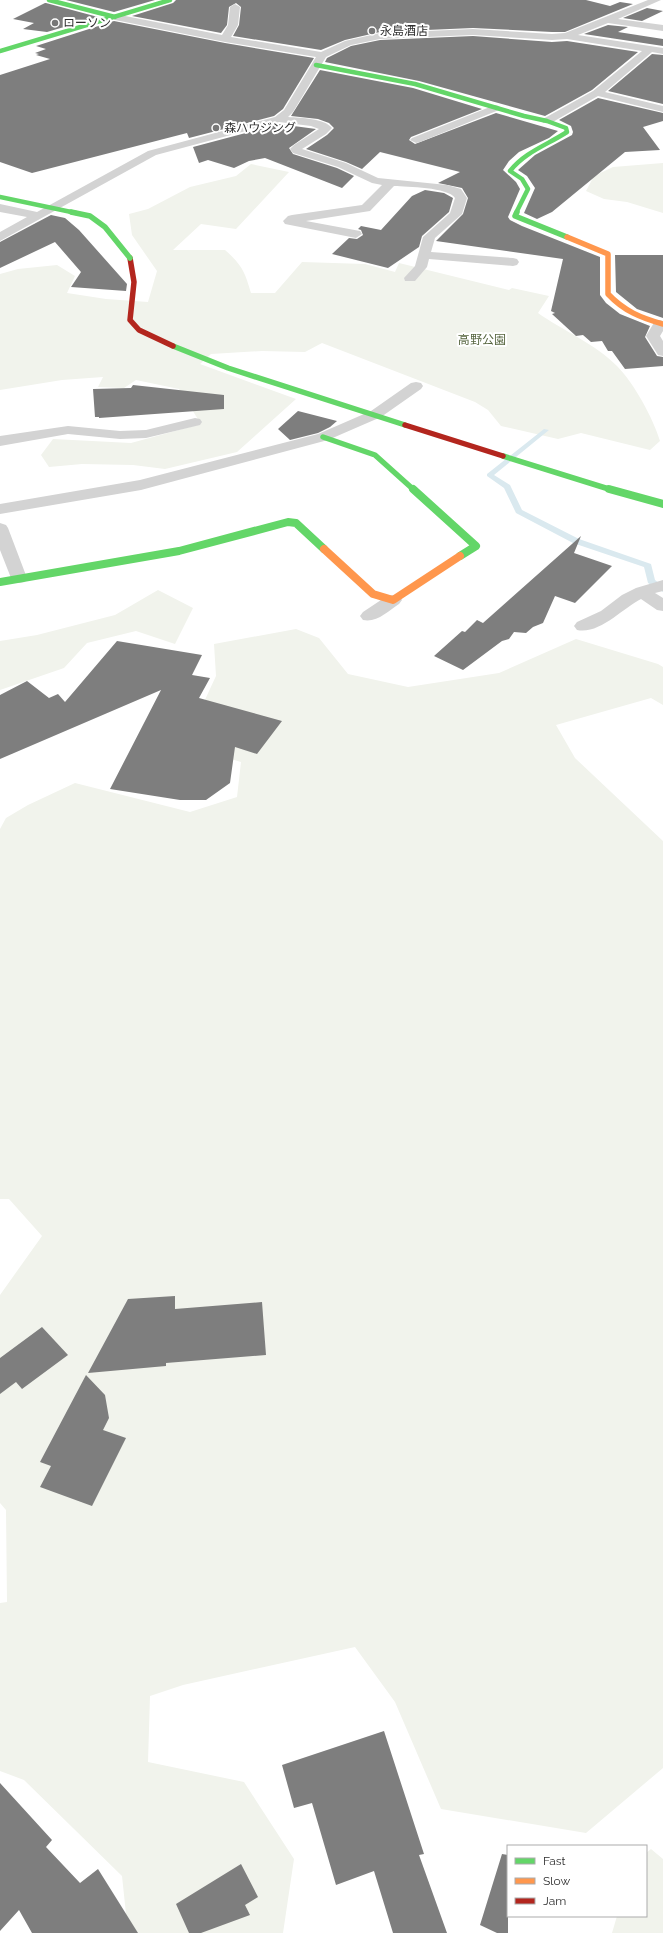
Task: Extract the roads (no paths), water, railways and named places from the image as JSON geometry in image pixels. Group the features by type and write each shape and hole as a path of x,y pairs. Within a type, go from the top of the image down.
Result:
{"street":[{"path":"48,0 115,17 319,60 399,80 495,108 547,121 566,128 567,132 562,137 525,155 512,165 510,171 522,179 528,189 515,216 608,254 608,294 621,308 634,315 661,324 653,336 663,352"},
{"path":"0,51 170,0"},
{"path":"567,36 656,0"},
{"path":"647,4 663,8"},
{"path":"225,39 233,25 235,7"},
{"path":"608,20 663,28"},
{"path":"279,119 288,112 319,60 348,43 380,36 472,32 552,37 567,36 663,51"},
{"path":"547,121 597,93 650,49"},
{"path":"597,93 663,109"},
{"path":"416,140 495,108"},
{"path":"0,237 152,153 203,138 279,119 313,123 327,128 298,147 296,149 298,151 342,165 376,181 449,188 457,192 461,198 456,214 429,236 421,266 410,278"},
{"path":"356,234 290,222 292,219 366,208 390,183"},
{"path":"0,197 90,216 105,227 130,258 135,269 137,281 130,310 130,320 139,330 157,340 228,368 376,414 591,484 663,504"},
{"path":"0,208 39,216"},
{"path":"424,255 513,262"},
{"path":"0,509 141,485 323,437 376,414 416,386"},
{"path":"0,441 68,430 120,435 146,434 195,422"},
{"path":"323,437 375,455 476,546 369,616"},
{"path":"0,582 179,551 288,522 296,522 373,594 393,600"},
{"path":"0,528 19,578"},
{"path":"583,626 607,615 628,599 642,592 663,586"},
{"path":"642,592 663,606"}],"waterway":[{"path":"546,430 489,475 507,487 519,511 576,541 648,566 651,581 663,590"}],"place":[{"name":"ローソン","path":"55,23"},
{"name":"永島酒店","path":"372,31"},
{"name":"森ハウジング","path":"216,128"}],"park label":[{"name":"高野公園","path":"482,340"}]}
